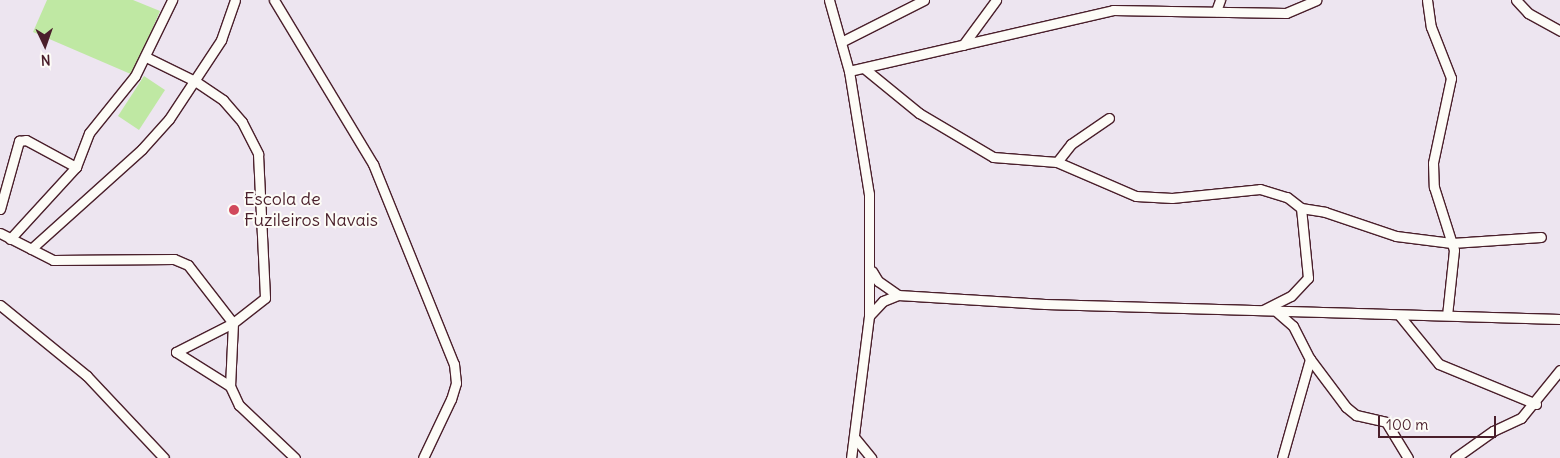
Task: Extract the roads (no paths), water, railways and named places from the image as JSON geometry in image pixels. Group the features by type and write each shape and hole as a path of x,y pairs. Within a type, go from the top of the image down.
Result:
{"street":[{"path":"10,238 76,167 89,133 146,57 172,0"},
{"path":"31,249 142,149 195,81 221,40 235,0"},
{"path":"274,0 373,164 454,364 456,383 451,399 423,458"},
{"path":"829,0 849,71 869,194 872,270 869,316 855,438 850,458"},
{"path":"841,42 924,0"},
{"path":"963,45 996,0"},
{"path":"1216,11 1220,0"},
{"path":"849,71 1113,10 1286,13 1316,0"},
{"path":"1427,0 1431,27 1451,78 1433,168 1434,187 1452,243 1454,260 1447,314"},
{"path":"1516,0 1528,13 1560,30"},
{"path":"146,57 195,81 223,100 242,122 258,154 266,290 259,305 233,323 176,352 230,386 249,417 295,458"},
{"path":"864,69 919,113 993,157 1057,162 1136,196 1172,198 1260,189 1287,197 1301,208 1325,212 1396,236 1452,243 1541,237"},
{"path":"1057,162 1071,144 1109,118"},
{"path":"0,209 19,141 26,140 76,167"},
{"path":"1260,311 1291,296 1308,278 1301,208"},
{"path":"0,233 52,260 181,261 233,323 230,386"},
{"path":"872,270 878,281 898,295"},
{"path":"869,316 883,301 898,295 1277,312 1399,316 1447,314 1560,319"},
{"path":"0,305 87,376 164,458"},
{"path":"1277,312 1293,326 1310,359 1346,407 1356,415 1386,422 1408,458"},
{"path":"1399,316 1439,364 1536,404"},
{"path":"1282,458 1310,359"},
{"path":"1454,458 1493,431 1521,418 1536,404 1560,370"},
{"path":"855,438 871,458"},
{"path":"858,458 871,458"}],"place":[{"name":"Escola de Fuzileiros Navais","path":"234,210"}]}
